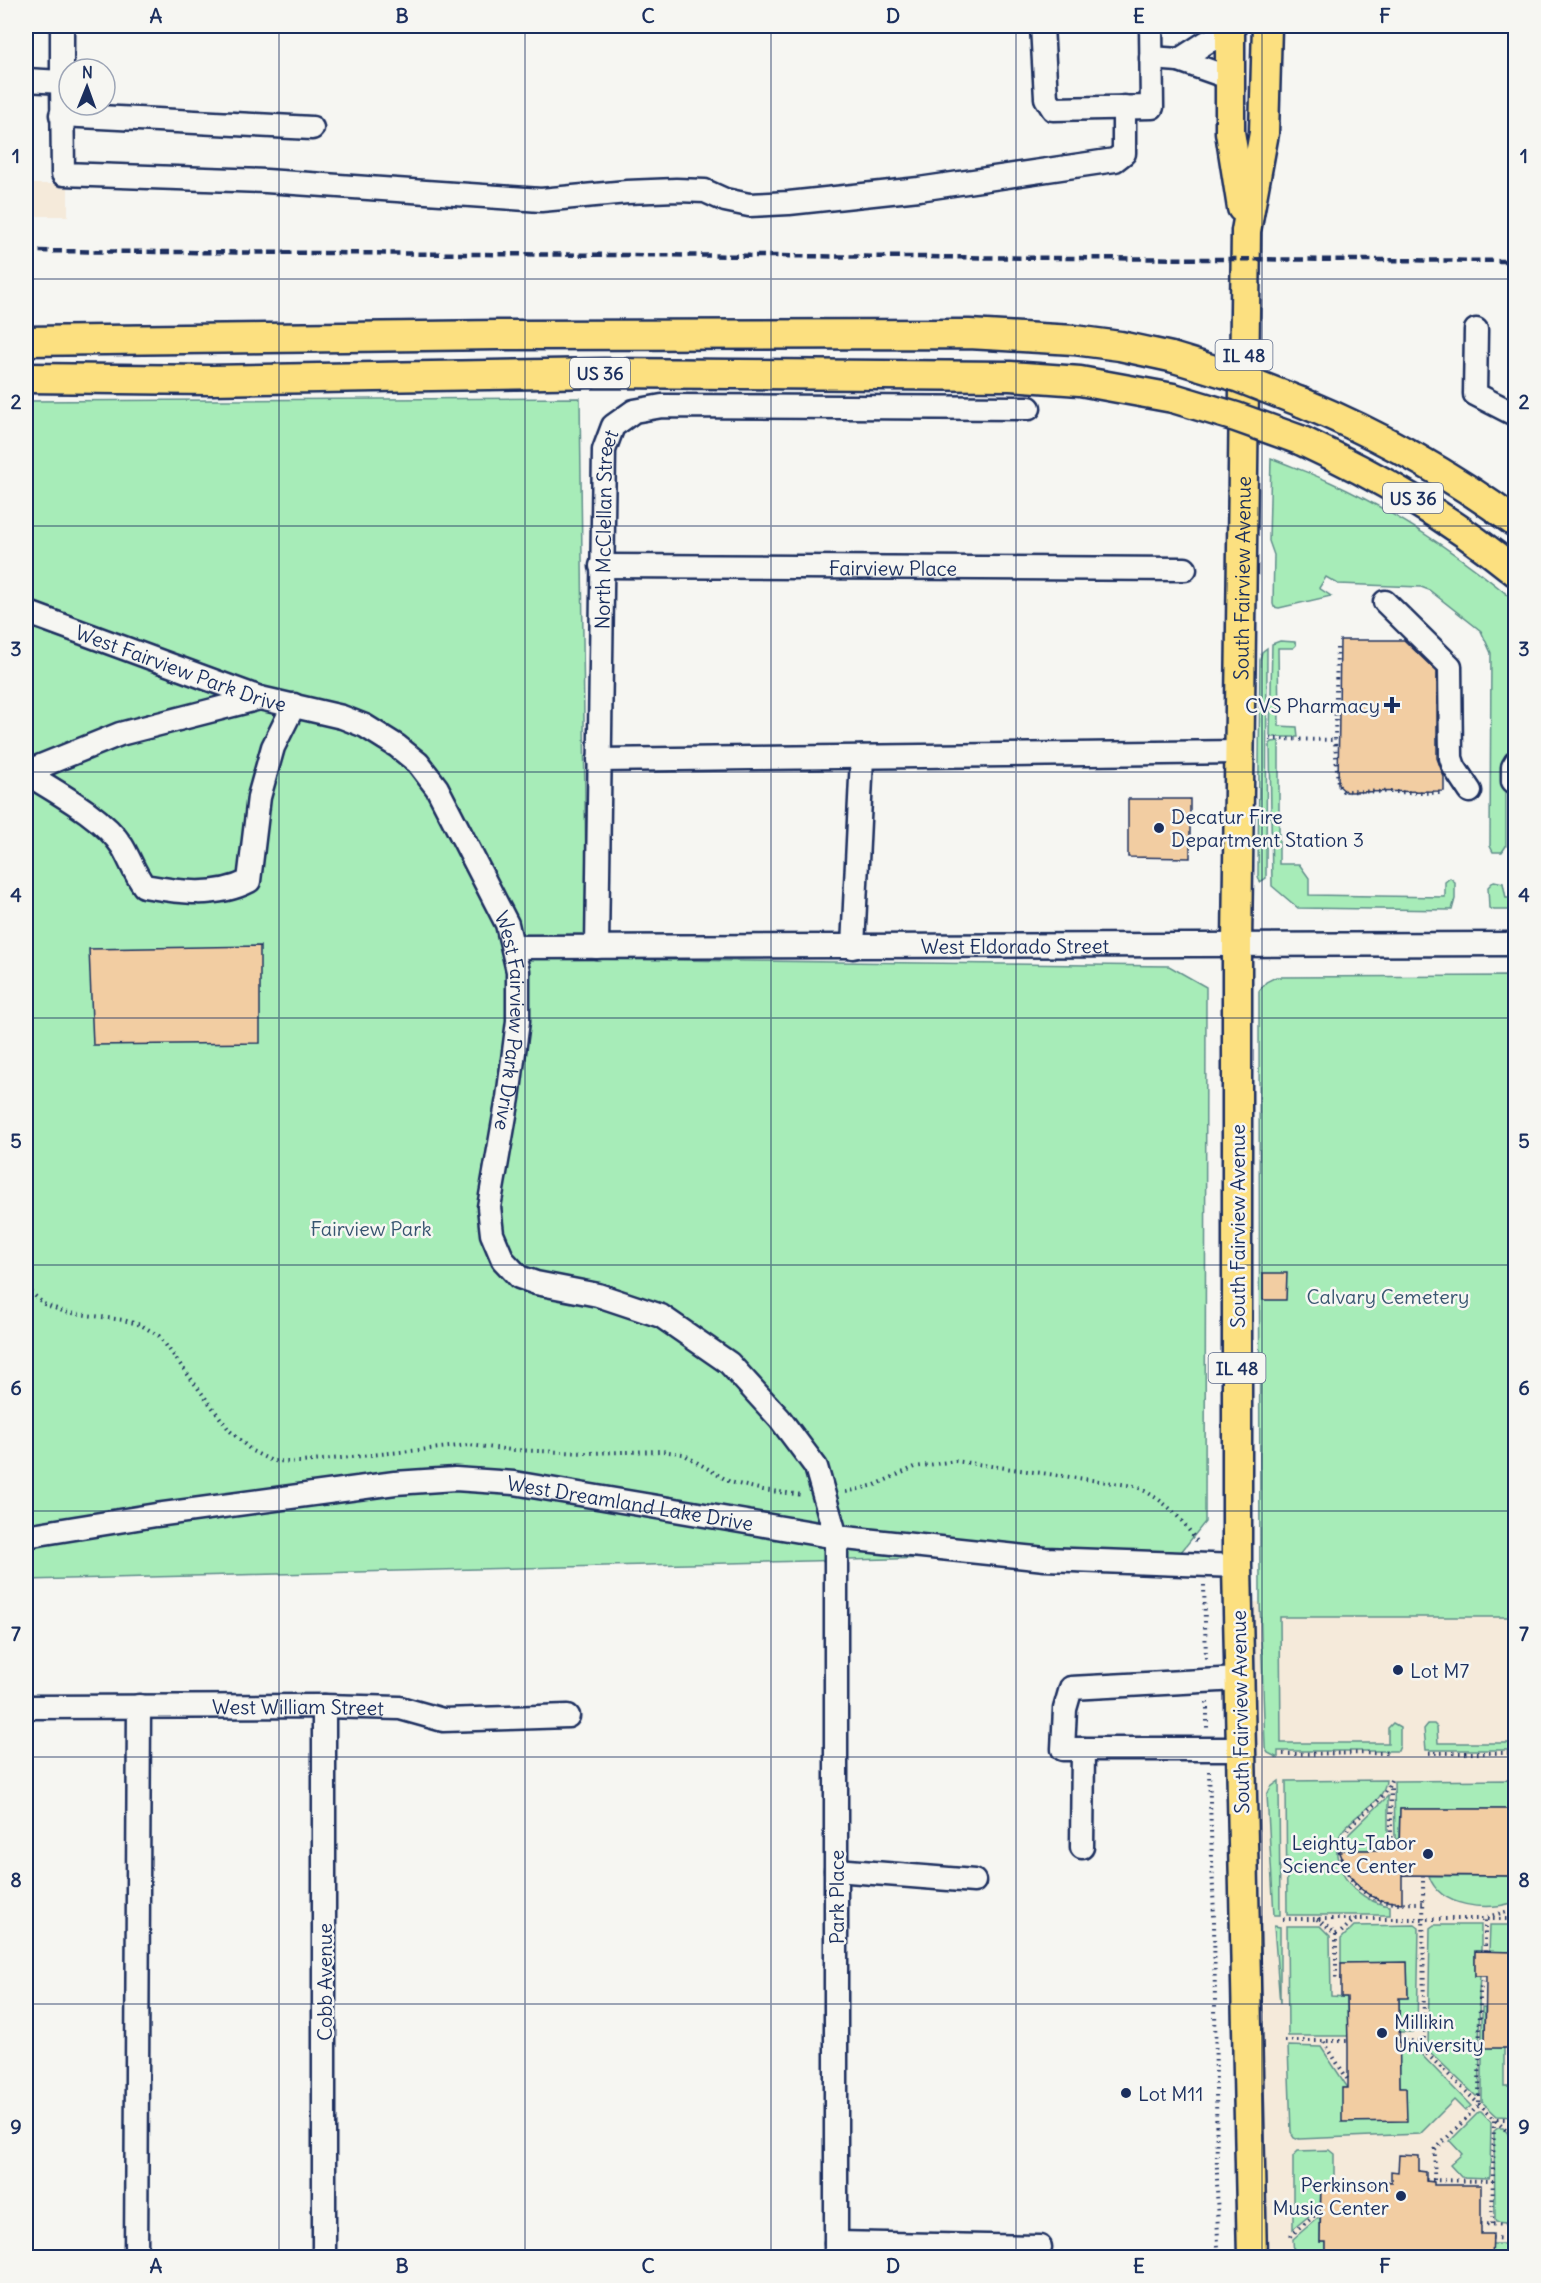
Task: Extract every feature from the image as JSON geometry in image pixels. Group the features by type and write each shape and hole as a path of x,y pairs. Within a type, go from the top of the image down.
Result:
{"main road":[{"name":"South Fairview Avenue","path":"1252,2258 1237,1566 1237,945 1246,231 1264,133 1267,26"},
{"name":"South Fairview Avenue","path":"1230,29 1230,132 1246,231"},
{"name":"US 36","path":"26,341 498,335 969,334 1074,340 1120,346 1171,357 1237,377 1301,402 1402,448 1457,482 1515,523"},
{"name":"US 36","path":"26,378 211,380 604,373 1010,376 1080,381 1173,399 1236,417 1300,440 1361,468 1412,497 1459,528 1515,572"}],"street":[{"path":"62,26 62,57"},
{"path":"1042,26 1046,98 1053,109 1152,108 1151,26"},
{"path":"1179,60 1230,29"},
{"path":"1151,57 1179,60 1230,78"},
{"path":"26,80 57,81"},
{"path":"61,117 63,174 267,181 541,200 676,190 705,191 725,200 749,205 919,189 1115,160 1124,153 1124,107"},
{"path":"100,117 312,128"},
{"path":"1476,330 1475,394 1515,415"},
{"name":"North McClellan Street","path":"597,947 604,450 613,426 634,411 662,406 1029,408"},
{"name":"Fairview Place","path":"601,567 1185,569"},
{"path":"1391,602 1450,666 1451,758 1465,784"},
{"name":"West Fairview Park Drive","path":"26,612 260,698 342,717 365,726 398,746 418,763 437,788 451,813 507,924 518,970 518,1021 508,1098 489,1208 492,1234 503,1260 519,1276 536,1283 598,1295 661,1316 729,1363 780,1419 816,1467 836,1537"},
{"path":"26,772 120,734 260,698"},
{"path":"26,772 102,825 122,846 134,873 144,886 190,893 234,889 249,881 259,797 273,747 294,705"},
{"path":"599,760 1239,752"},
{"path":"853,946 862,757"},
{"name":"West Eldorado Street","path":"514,947 1515,944"},
{"name":"West Dreamland Lake Drive","path":"26,1536 156,1515 361,1488 456,1479 514,1482 836,1537 1045,1559 1237,1566"},
{"name":"Park Place","path":"836,1537 836,2250"},
{"path":"1239,1679 1071,1688 1065,1710 1063,1749 1241,1749"},
{"path":"136,2258 139,1706"},
{"name":"Cobb Avenue","path":"324,1706 324,2258"},
{"name":"West William Street","path":"26,1707 400,1708 443,1720 568,1716"},
{"path":"1082,1846 1083,1749"},
{"path":"836,1870 974,1881"},
{"path":"836,2250 1040,2247"}],"path":[{"path":"1337,648 1335,740 1338,785 1343,791 1444,793"},
{"path":"1270,739 1335,740"},
{"path":"26,1288 44,1304 65,1312 123,1320 141,1325 159,1336 230,1431 252,1451 272,1461 302,1462 469,1444 512,1450 662,1451 683,1454 730,1482 763,1490 810,1496"},
{"path":"845,1493 875,1485 915,1467 955,1461 1135,1486 1169,1507 1181,1519 1198,1544"},
{"path":"1204,1594 1214,1919 1218,2258"},
{"path":"1429,1753 1515,1753"},
{"path":"1282,1754 1391,1754"},
{"path":"1391,1850 1391,1780 1386,1794 1346,1832 1341,1842 1341,1859 1353,1881 1371,1896 1391,1903 1423,1903"},
{"path":"1423,1875 1423,2041 1425,2052 1515,2140"},
{"path":"1482,1919 1515,1908"},
{"path":"1283,1919 1515,1918"},
{"path":"1316,1919 1336,1934"},
{"path":"1336,1934 1356,1919"},
{"path":"1482,1919 1485,1952"},
{"path":"1336,1934 1336,1977 1341,1978"},
{"path":"1434,2180 1436,2148 1479,2105 1480,1991 1483,1976"},
{"path":"1285,2041 1348,2041"},
{"path":"1324,2041 1348,2080"},
{"path":"1399,2041 1423,2041"},
{"path":"1494,2119 1515,2119"},
{"path":"1492,2224 1494,2119"},
{"path":"1426,2180 1493,2181"},
{"path":"1290,2236 1320,2211"},
{"path":"1481,2224 1515,2225"},
{"path":"1492,2238 1509,2239 1510,2224"}],"shaded area":[{"path":"26,184 68,184 68,216 26,216"},
{"name":"Millikin University","path":"1242,1602 1515,1603 1515,2257 1252,2257"}],"green space":[{"name":"Fairview Park","path":"580,398 587,959 1169,966 1206,987 1205,1522 1181,1552 26,1580 26,401"},
{"path":"1271,458 1355,494 1427,535 1515,601 1516,747 1508,758 1506,768 1506,846 1502,852 1493,852 1490,846 1491,653 1481,631 1429,590 1421,587 1338,584 1326,577 1319,588 1331,596 1279,608 1274,607 1274,555 1269,541"},
{"path":"1280,641 1295,642 1296,645 1293,648 1278,648 1279,726 1297,727 1298,737 1272,737 1270,735 1272,644"},
{"path":"1267,648 1266,878 1260,882 1258,876 1260,660 1262,652"},
{"path":"1279,741 1279,864 1299,864 1309,878 1309,895 1445,897 1445,882 1450,878 1455,882 1455,899 1452,910 1298,908 1272,886 1270,744"},
{"path":"1494,881 1503,883 1506,898 1515,898 1515,910 1489,908 1488,887"},
{"name":"Calvary Cemetery","path":"1515,976 1515,1617 1280,1617 1281,1743 1388,1743 1388,1728 1393,1723 1400,1727 1400,1746 1398,1751 1278,1751 1278,1758 1268,1753 1265,1748 1260,1602 1259,991 1266,982 1276,977"},
{"path":"1428,1724 1434,1724 1437,1727 1438,1743 1515,1743 1515,1750 1426,1750 1424,1729"},
{"path":"1386,1780 1383,1791 1377,1799 1342,1831 1337,1855 1341,1870 1350,1884 1368,1899 1390,1906 1390,1915 1287,1915 1286,1781"},
{"path":"1515,1780 1515,1809 1400,1809 1399,1839 1395,1839 1394,1781"},
{"path":"1279,1781 1280,1915 1274,1915 1267,1795 1271,1787"},
{"path":"1388,1796 1388,1850 1344,1850 1349,1834"},
{"path":"1429,1876 1515,1876 1515,1902 1504,1905 1478,1906 1454,1901 1435,1887"},
{"path":"1415,1925 1419,1928 1417,2028 1412,2032 1399,2032 1399,1998 1408,1997 1407,1963 1341,1963 1341,1939 1354,1926"},
{"path":"1434,1925 1481,1925 1481,1952 1475,1952 1475,1976 1480,1976 1480,2094 1476,2096 1431,2053 1428,2047 1430,1928"},
{"path":"1490,1925 1515,1925 1515,1952 1489,1952"},
{"path":"1274,1926 1280,1927 1280,2004"},
{"path":"1287,1926 1320,1926 1330,1936 1331,1996 1347,1997 1348,2036 1288,2036"},
{"path":"1482,2007 1485,2007 1485,2047 1504,2048 1504,2086 1515,2086 1515,2117 1497,2116 1482,2102"},
{"path":"1288,2046 1321,2047 1348,2088 1342,2088 1406,2121 1406,2088 1400,2087 1399,2048 1416,2049 1471,2106 1465,2111 1454,2100 1420,2134 1299,2139 1291,2132"},
{"path":"1479,2112 1491,2122 1490,2176 1489,2178 1461,2177 1450,2165 1462,2154 1450,2141"},
{"path":"1503,2128 1515,2141 1515,2224 1495,2220 1494,2131"},
{"path":"1329,2150 1334,2154 1334,2184 1321,2184 1320,2207 1293,2229 1293,2156 1298,2151"},
{"path":"1320,2216 1320,2242 1326,2242 1326,2257 1294,2257 1293,2239"},
{"path":"1492,2244 1515,2244 1515,2257 1492,2258"}],"building":[{"name":"CVS Pharmacy","path":"1340,640 1404,640 1437,672 1437,758 1444,777 1444,791 1346,792 1338,785"},
{"name":"Decatur Fire Department Station 3","path":"1128,799 1190,799 1190,858 1128,857"},
{"path":"260,946 260,1043 93,1045 89,949"},
{"path":"1263,1273 1287,1273 1286,1300 1263,1300"},
{"name":"Leighty-Tabor Science Center","path":"1400,1809 1515,1809 1515,1876 1402,1875 1402,1903 1379,1900 1371,1896 1361,1889 1347,1873 1338,1850 1399,1850"},
{"path":"1475,1951 1515,1952 1515,2048 1485,2048 1486,1976 1475,1976"},
{"path":"1407,1962 1408,1998 1399,1998 1400,2087 1406,2087 1407,2121 1342,2122 1342,2088 1348,2088 1348,2047 1347,1997 1341,1997 1341,1963"},
{"name":"Perkinson Music Center","path":"1399,2155 1419,2156 1419,2171 1426,2172 1426,2181 1434,2182 1434,2185 1481,2185 1481,2234 1493,2234 1492,2258 1326,2258 1326,2242 1320,2242 1321,2184 1385,2185 1386,2181 1391,2182 1391,2171 1398,2172"}],"railway":[{"path":"26,251 1516,261"}],"place":[{"name":"CVS Pharmacy","path":"1392,705"},
{"name":"Decatur Fire Department Station 3","path":"1159,828"},
{"name":"Lot M7","path":"1398,1670"},
{"name":"Leighty-Tabor Science Center","path":"1428,1854"},
{"name":"Millikin University","path":"1382,2033"},
{"name":"Lot M11","path":"1126,2093"},
{"name":"Perkinson Music Center","path":"1401,2196"}]}
